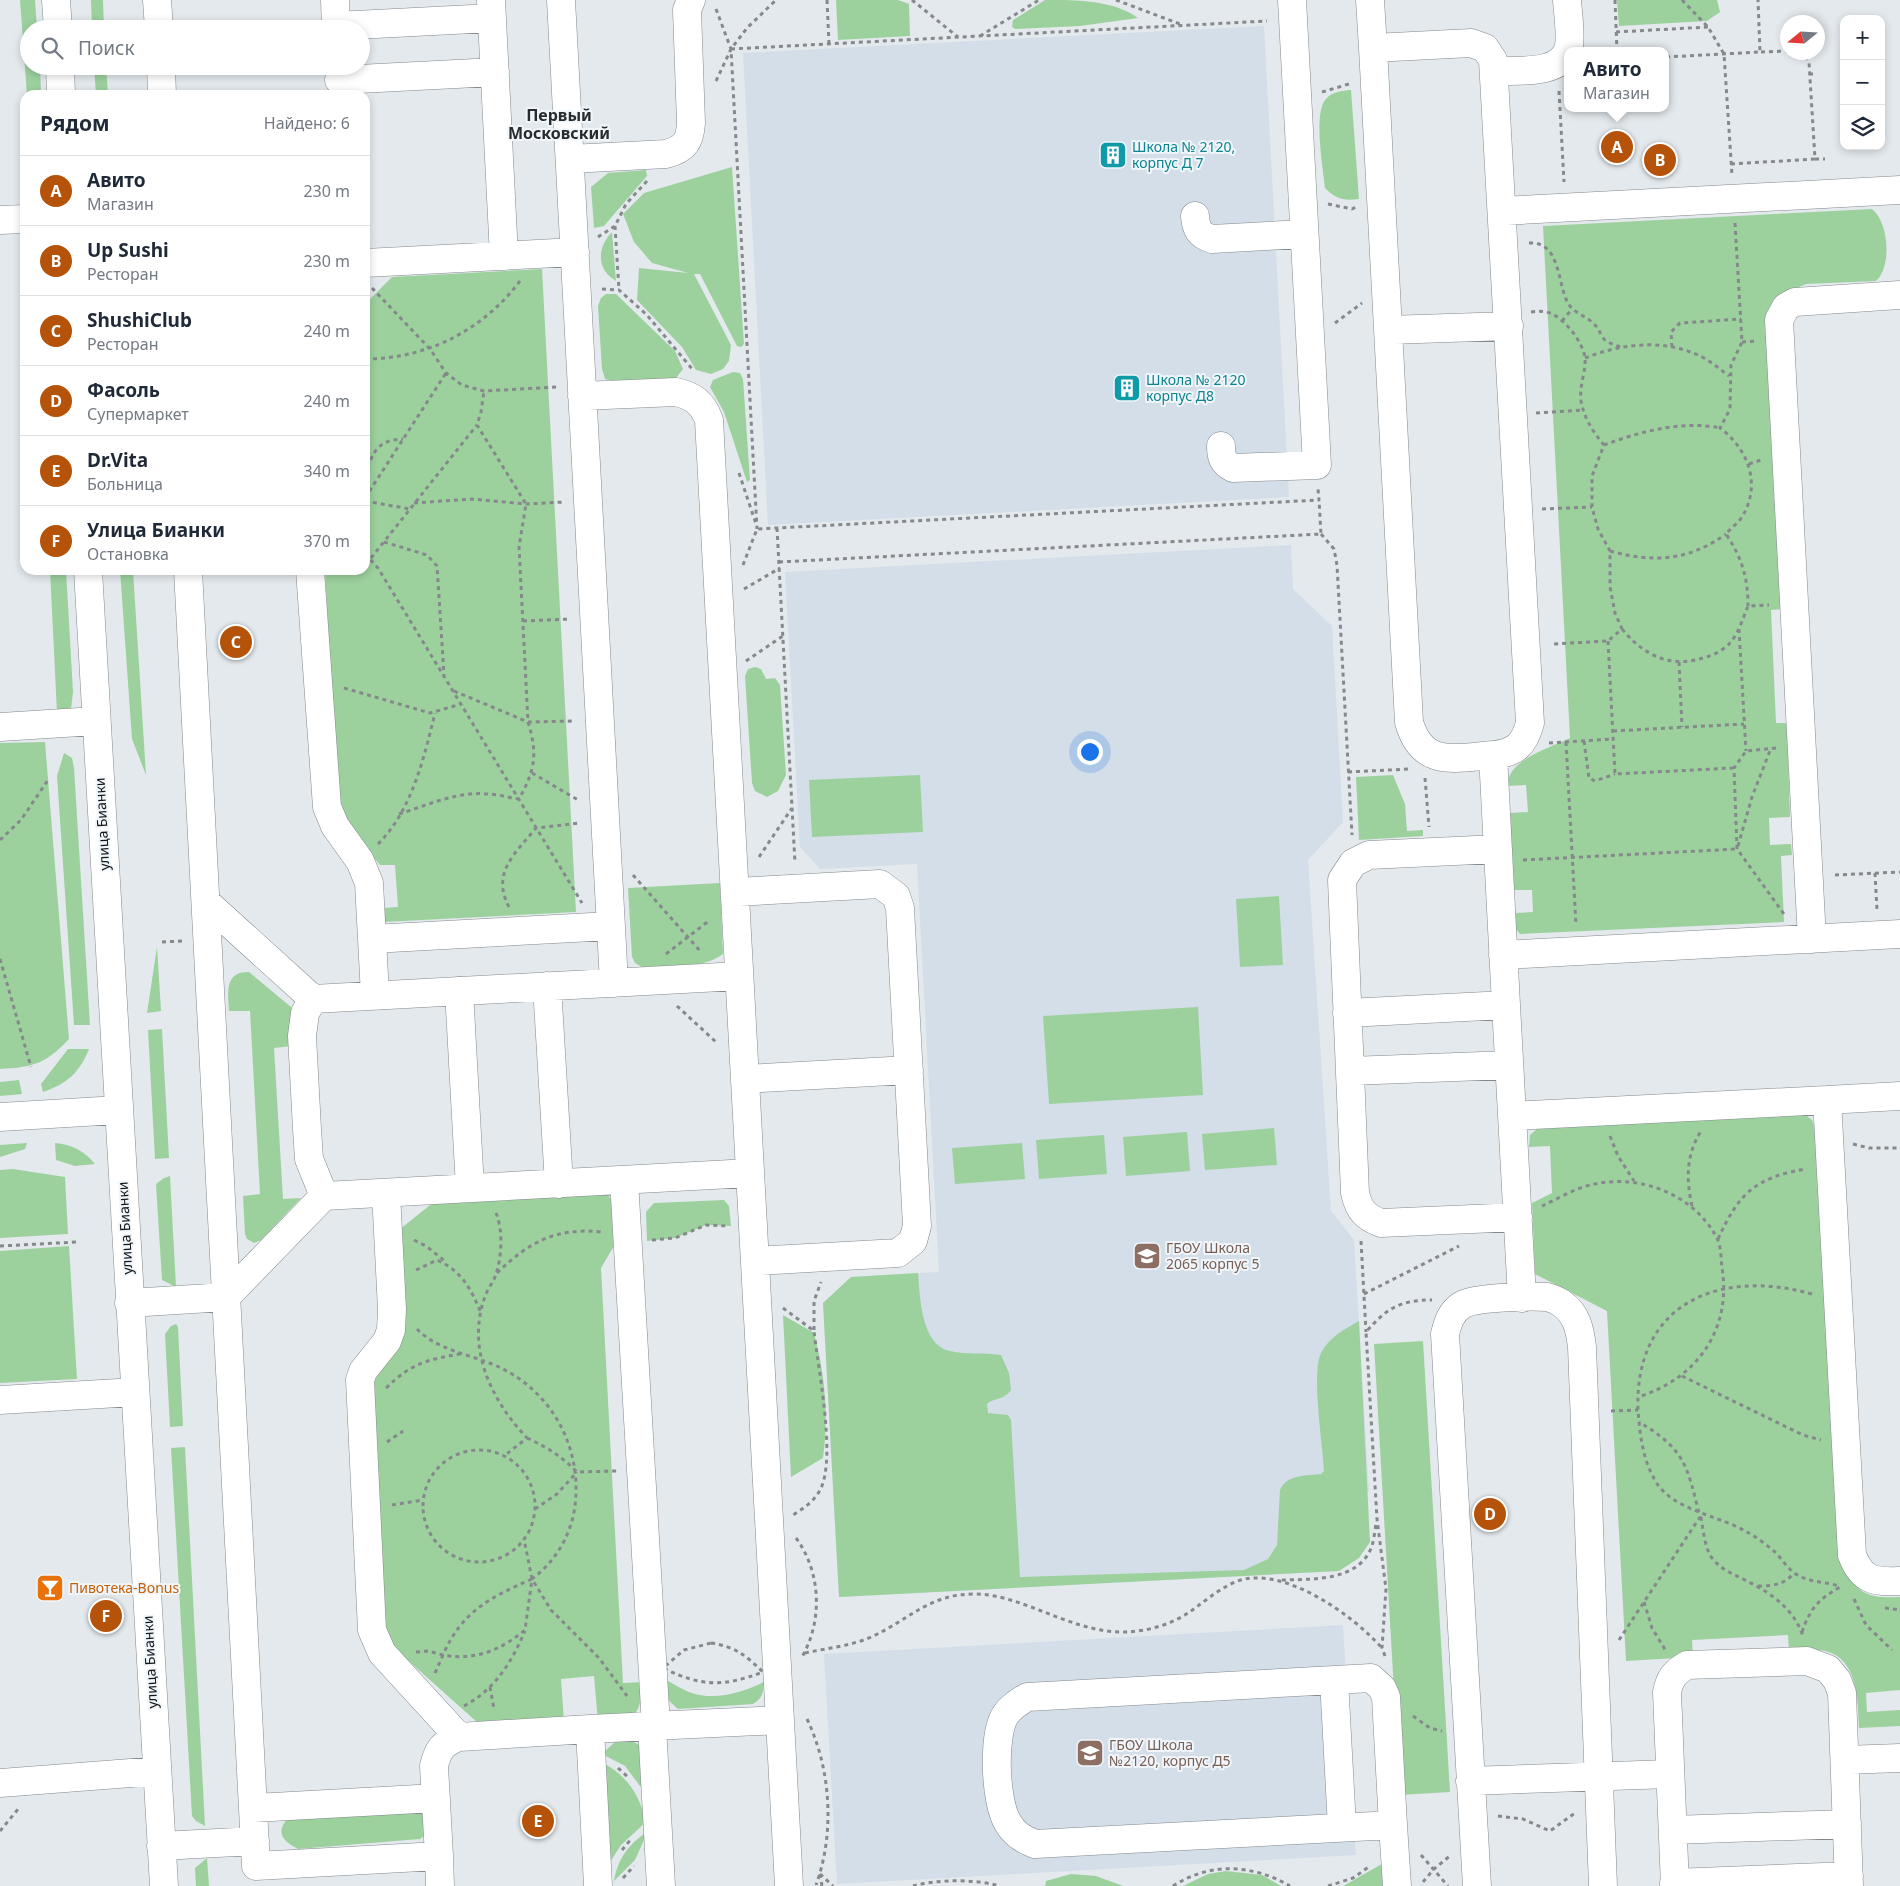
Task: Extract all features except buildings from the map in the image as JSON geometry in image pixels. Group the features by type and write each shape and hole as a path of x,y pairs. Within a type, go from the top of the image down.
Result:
{"street":[{"path":"56,0 57,20"},
{"path":"157,0 158,20"},
{"path":"561,0 570,159 583,247 582,391 614,983"},
{"path":"1370,0 1409,722 1414,738 1428,753 1440,757 1452,758 1508,753 1515,750 1527,736 1530,723 1495,71 1490,53 1478,44 1373,48"},
{"path":"1567,0 1569,47"},
{"path":"570,159 666,154 678,151 685,145 690,138 691,123 687,10 702,3"},
{"path":"336,18 491,9 504,256"},
{"path":"1221,446 1221,456 1226,464 1233,468 1317,465 1292,10"},
{"path":"1495,71 1544,68 1558,64 1564,59"},
{"path":"339,81 495,72"},
{"path":"61,75 62,90"},
{"path":"161,75 162,90"},
{"path":"1502,211 1900,198"},
{"path":"1195,216 1196,227 1199,233 1212,239 1304,234"},
{"path":"0,220 20,219"},
{"path":"370,275 583,247"},
{"path":"1807,939 1809,876 1779,320 1786,307 1795,302 1900,295"},
{"path":"1388,330 1509,326"},
{"path":"582,391 676,392 689,395 697,400 705,409 709,420 755,1261 770,1678 792,1717 789,1886"},
{"name":"улица Бианки","path":"88,575 164,1886"},
{"path":"188,575 256,1864"},
{"path":"310,575 327,807 335,826 360,861 369,883 375,995"},
{"path":"0,727 96,721"},
{"path":"1493,755 1522,1298"},
{"path":"1498,856 1430,852 1369,855 1354,863 1342,880 1355,1193 1359,1208 1371,1219 1381,1223 1518,1218"},
{"path":"735,892 880,884 896,896 900,908 909,1070 917,1226 913,1241 898,1253 755,1261"},
{"path":"206,902 313,999 739,976"},
{"path":"372,939 611,926"},
{"path":"1503,955 1889,934"},
{"path":"547,986 559,1184"},
{"path":"459,991 475,1188"},
{"path":"313,999 305,1013 302,1036 307,1129 311,1166 324,1196"},
{"path":"1347,1014 1506,1005"},
{"path":"1350,1071 1509,1065"},
{"path":"745,1079 909,1070"},
{"path":"1512,1116 1900,1096"},
{"path":"1827,1100 1852,1555 1857,1568 1864,1576 1878,1581 1900,1581"},
{"path":"0,1117 118,1110"},
{"path":"129,1303 226,1297 324,1196 750,1174"},
{"path":"624,1180 641,1469 661,1886"},
{"path":"386,1193 392,1310 391,1330 381,1349 363,1371 360,1380 372,1630 377,1646 459,1737"},
{"path":"1477,1886 1445,1334 1449,1320 1462,1305 1473,1300 1549,1297 1562,1304 1573,1314 1580,1328 1603,1886"},
{"path":"0,1400 135,1392"},
{"path":"1807,1661 1828,1669 1837,1680 1842,1693 1844,1760 1849,1881 1675,1884 1667,1692 1670,1680 1675,1672 1687,1665 1807,1661"},
{"path":"1393,1824 1035,1844 1016,1833 1007,1822 1000,1801 996,1742 1000,1726 1006,1714 1026,1697 1371,1678 1382,1688 1386,1697 1397,1886"},
{"path":"1334,1680 1342,1827"},
{"path":"440,1886 434,1766 437,1752 445,1743 459,1737 792,1717"},
{"path":"590,1729 598,1886"},
{"path":"1844,1760 1900,1758"},
{"path":"0,1783 157,1771"},
{"path":"1470,1781 1600,1789 1670,1774"},
{"path":"253,1808 436,1798"},
{"path":"1673,1830 1847,1824"},
{"path":"161,1846 256,1864 439,1856"}],"path":[{"path":"714,86 731,49 747,28 776,0"},
{"path":"827,0 829,44"},
{"path":"912,0 958,37"},
{"path":"979,36 1039,0"},
{"path":"1116,0 1183,25"},
{"path":"1615,0 1618,47"},
{"path":"1682,0 1708,27 1724,54"},
{"path":"1758,0 1760,52"},
{"path":"702,3 731,49 757,530 741,571"},
{"path":"731,49 1183,25 1292,10"},
{"path":"1616,32 1708,27"},
{"path":"1669,57 1780,51"},
{"path":"1808,60 1815,159"},
{"path":"1558,64 1566,208"},
{"path":"1809,74 1818,74"},
{"path":"1298,104 1333,88 1375,80"},
{"path":"1731,164 1825,158"},
{"path":"619,290 615,226 626,204 649,179"},
{"path":"1302,187 1321,202 1334,207 1352,209 1381,201"},
{"path":"583,247 615,226"},
{"path":"1504,244 1535,243 1549,252 1557,264 1562,289 1572,309 1595,325 1607,341 1621,347"},
{"path":"370,359 386,359 430,349 469,329 506,300 540,254"},
{"path":"370,277 430,349 446,373 462,385 484,392 582,391"},
{"path":"594,289 619,290 646,315 705,387 697,400"},
{"path":"1311,350 1338,320 1358,305 1386,290"},
{"path":"1562,321 1572,309"},
{"path":"1544,311 1553,314 1562,321 1578,340 1585,358 1580,384 1583,410 1589,424 1604,445"},
{"path":"1672,347 1671,332 1680,323 1741,319"},
{"path":"1720,428 1730,409 1729,376 1734,355 1742,342"},
{"path":"1585,358 1621,347 1640,344 1672,347 1705,358 1729,376"},
{"path":"370,490 446,373"},
{"path":"484,392 477,425 371,558 585,907"},
{"path":"1513,414 1583,410"},
{"path":"477,425 526,504 519,546 528,722 535,753 532,773 519,800"},
{"path":"1604,445 1647,432 1675,427 1704,425 1720,428 1740,446 1749,464 1751,493 1742,517 1726,534 1707,547 1688,554 1663,558 1632,557 1610,551"},
{"path":"370,467 381,444 389,439 404,439"},
{"path":"1604,445 1592,476 1592,507 1598,529 1610,551 1610,587 1622,629 1633,643 1649,654 1678,662 1693,662 1714,654 1729,644 1748,606 1748,584 1744,566 1726,534"},
{"path":"1749,464 1761,460"},
{"path":"1317,465 1321,534 1334,549 1337,564 1354,863"},
{"path":"414,503 472,499 526,504"},
{"path":"370,500 410,509"},
{"path":"757,530 1319,500"},
{"path":"1519,511 1592,507"},
{"path":"777,528 797,889"},
{"path":"779,562 1321,534"},
{"path":"384,542 427,555 437,566 444,676"},
{"path":"739,592 780,568"},
{"path":"1748,606 1794,603"},
{"path":"1739,627 1746,751 1734,768 1737,849 1807,939"},
{"path":"1526,645 1608,641 1622,629"},
{"path":"723,677 783,636"},
{"path":"1608,641 1615,774"},
{"path":"1678,662 1682,727"},
{"path":"318,680 435,713 461,704"},
{"path":"452,691 528,722"},
{"path":"360,861 383,838 399,814 415,782 435,713"},
{"path":"1613,731 1744,724"},
{"path":"1577,951 1566,742 1613,739"},
{"path":"1584,741 1589,778 1595,780 1615,774 1734,768"},
{"path":"1746,751 1762,748"},
{"path":"1737,849 1752,798 1771,748"},
{"path":"1348,772 1412,769"},
{"path":"1420,772 1427,784 1430,852"},
{"path":"532,773 605,815"},
{"path":"0,840 21,820 48,780"},
{"path":"399,814 450,797 468,794 488,794 519,800"},
{"path":"735,892 793,808"},
{"path":"524,931 502,892 502,878 505,867 536,828"},
{"path":"1498,856 1572,858 1737,849"},
{"path":"631,872 707,958"},
{"path":"1809,876 1900,872"},
{"path":"1875,873 1889,934"},
{"path":"661,958 715,916"},
{"path":"0,959 31,1067"},
{"path":"672,1001 719,1044"},
{"path":"1692,1207 1687,1184 1689,1160 1695,1141 1719,1106"},
{"path":"1605,1111 1611,1141 1635,1182"},
{"path":"1849,1144 1869,1148 1900,1148"},
{"path":"1718,1240 1736,1205 1749,1191 1762,1182 1779,1174 1806,1169 1831,1169"},
{"path":"1518,1218 1589,1185 1615,1181 1651,1185 1692,1207 1706,1220 1718,1240 1726,1288 1716,1331 1703,1353 1682,1376 1666,1386 1638,1397"},
{"path":"475,1188 494,1206 498,1218 500,1244 496,1274 486,1295 481,1313 479,1340 486,1378 499,1405 527,1438 547,1447 562,1457 577,1472"},
{"path":"1359,1208 1377,1519 1386,1589 1382,1648 1385,1657"},
{"path":"496,1274 518,1252 536,1241 552,1235 588,1230 640,1242 674,1238 706,1225 731,1226"},
{"path":"388,1231 426,1246 448,1265 466,1281 481,1313"},
{"path":"0,1246 77,1242"},
{"path":"1364,1294 1466,1242"},
{"path":"786,1517 808,1505 821,1488 826,1465 826,1443 814,1330 814,1301 821,1282 839,1256"},
{"path":"410,1275 425,1264 437,1260 448,1265"},
{"path":"1838,1303 1802,1291 1778,1287 1726,1288 1709,1292 1685,1304 1667,1318 1648,1345 1640,1368 1638,1397 1639,1422 1645,1459 1659,1486 1670,1498 1686,1507 1749,1533 1775,1552 1794,1573 1846,1588"},
{"path":"1366,1332 1393,1306 1412,1300 1437,1300 1462,1305"},
{"path":"779,1302 796,1318 814,1330"},
{"path":"412,1322 421,1332 461,1354 517,1376 542,1396 566,1432 577,1472 576,1502 566,1539 548,1568 532,1579 492,1598 468,1616 452,1635 443,1655"},
{"path":"361,1400 385,1389 404,1370 430,1359 461,1354"},
{"path":"1682,1376 1818,1440"},
{"path":"1639,1422 1666,1439 1676,1449 1686,1465 1710,1556 1731,1574 1757,1586 1784,1605 1802,1632 1804,1639"},
{"path":"504,1456 527,1438"},
{"path":"440,1716 468,1704 490,1687 502,1674 516,1651 525,1630 532,1579 524,1540 526,1536 532,1523 535,1509 533,1493 528,1478 517,1465 504,1456 487,1450 469,1451 452,1457 438,1468 428,1483 423,1500 424,1517 430,1533 440,1546 453,1556 469,1561 486,1562 509,1553 526,1536"},
{"path":"535,1509 558,1494 577,1472 641,1469"},
{"path":"366,1501 398,1505 423,1500"},
{"path":"1617,1643 1700,1517"},
{"path":"805,1653 868,1638 890,1628 928,1603 961,1594 992,1595 1085,1627 1126,1632 1162,1625 1186,1615 1234,1583 1259,1577 1281,1580 1338,1576 1358,1564 1372,1547 1377,1519"},
{"path":"770,1678 742,1652 711,1643 684,1650 663,1668 686,1680 713,1684 770,1678 794,1670 805,1653 816,1616 816,1589 810,1566 795,1537"},
{"path":"1757,1586 1777,1585 1790,1578 1794,1573"},
{"path":"532,1579 551,1610 599,1658 637,1712 654,1726"},
{"path":"1281,1580 1356,1622 1382,1648"},
{"path":"1802,1632 1813,1607 1824,1596 1840,1586"},
{"path":"1852,1591 1858,1610 1866,1625 1892,1650"},
{"path":"1644,1601 1657,1639 1674,1659 1687,1665"},
{"path":"1877,1605 1888,1609 1900,1610"},
{"path":"396,1668 411,1654 420,1651 458,1657 486,1654 508,1643 525,1630"},
{"path":"1410,1713 1420,1722 1441,1731 1468,1729"},
{"path":"792,1717 822,1758 827,1790 827,1834 820,1874 815,1886"},
{"path":"1472,1813 1523,1819 1550,1831 1582,1808 1600,1789"},
{"path":"0,1831 21,1804"},
{"path":"619,1856 626,1844 636,1834 658,1821"},
{"path":"1419,1886 1434,1869 1474,1840"},
{"path":"1328,1886 1353,1878 1371,1864"},
{"path":"1173,1886 1200,1872 1222,1868 1243,1869 1267,1874 1290,1886"},
{"path":"820,1874 822,1886"},
{"path":"820,1874 833,1886"},
{"path":"913,1886 946,1881 970,1881 1000,1886"}],"shaded area":[{"path":"1264,26 1289,497 768,525 743,53"},
{"path":"1291,545 1293,589 1332,626 1343,822 1308,860 1331,1211 1354,1240 1369,1492 1336,1521 1339,1571 839,1597 823,1303 851,1277 939,1272 917,864 820,869 800,847 785,572"},
{"name":"ГБОУ Школа №2120, корпус Д5","path":"1343,1625 1356,1855 837,1884 824,1654"}],"green space":[{"path":"20,0 35,0 36,20 21,20"},
{"path":"91,0 103,0 104,20 92,20"},
{"path":"836,0 898,0 909,4 910,36 838,40"},
{"path":"1045,0 1106,4 1138,18 1080,26 1015,29 1012,27 1013,20"},
{"path":"1617,0 1717,0 1720,12 1707,21 1619,26"},
{"path":"26,75 40,75 41,90 27,90"},
{"path":"95,75 107,75 108,90 96,90"},
{"path":"1351,90 1359,199 1348,200 1336,197 1325,188 1319,128 1322,106 1326,99 1335,93"},
{"path":"732,167 744,344 741,347 737,346 700,274 694,274 731,345 729,361 723,369 711,374 696,370 682,347 637,300 639,268 688,273 652,263 634,242 623,214 644,193"},
{"path":"646,170 647,176 604,226 594,228 591,187 608,173"},
{"path":"1872,209 1878,215 1882,224 1886,245 1885,266 1876,281 1806,284 1784,294 1782,609 1771,610 1776,723 1787,723 1790,817 1769,818 1770,845 1791,844 1792,855 1781,856 1784,922 1520,934 1516,929 1515,913 1533,912 1532,890 1514,890 1510,813 1528,812 1526,785 1508,786 1509,777 1521,762 1570,738 1543,226"},
{"path":"612,232 616,281 605,271 601,258 603,244"},
{"path":"542,269 576,912 383,922 382,908 398,907 395,865 380,865 338,816 325,575 370,575 370,299 392,277"},
{"path":"606,294 616,294 675,351 683,369 676,378 614,381 605,379 602,369 598,306 601,298"},
{"path":"733,372 740,373 743,379 750,480 747,482 724,412 710,387 713,380"},
{"path":"50,575 66,575 73,692 71,709 66,712 57,713"},
{"path":"120,575 133,575 146,775 132,739"},
{"path":"755,667 761,669 766,679 775,678 780,685 786,775 778,791 767,797 755,791 752,783 745,676 748,669"},
{"path":"45,742 69,1039 53,1054 38,1063 0,1069 0,743"},
{"path":"64,753 72,758 74,768 90,1025 74,1025 57,776"},
{"path":"920,775 923,832 812,837 809,780"},
{"path":"1393,775 1405,804 1407,831 1423,830 1423,836 1359,840 1356,777"},
{"path":"720,883 723,954 715,959 695,965 642,967 635,963 632,957 628,888"},
{"path":"1279,896 1283,965 1240,967 1236,899"},
{"path":"157,947 161,1011 147,1013"},
{"path":"249,972 291,1007 292,1046 274,1048 283,1199 301,1198 261,1240 254,1243 247,1239 245,1234 243,1196 260,1194 250,1011 229,1011 228,998 231,979 235,975"},
{"path":"1198,1007 1203,1095 1049,1104 1043,1016"},
{"path":"162,1029 169,1158 155,1159 148,1030"},
{"path":"68,1049 89,1049 77,1071 72,1076 59,1085 43,1092 41,1084"},
{"path":"19,1080 22,1094 0,1096 0,1082"},
{"path":"1803,1113 1812,1120 1817,1134 1841,1563 1852,1581 1864,1592 1879,1597 1900,1597 1900,1690 1866,1693 1867,1712 1900,1710 1900,1726 1859,1728 1857,1694 1850,1672 1844,1662 1836,1655 1821,1650 1789,1652 1788,1635 1692,1640 1693,1657 1626,1661 1607,1311 1535,1274 1532,1203 1552,1193 1550,1146 1529,1147 1530,1135 1537,1129"},
{"path":"1274,1128 1277,1165 1205,1170 1202,1134"},
{"path":"1187,1132 1190,1171 1126,1176 1123,1137"},
{"path":"1104,1135 1107,1174 1039,1179 1036,1140"},
{"path":"27,1143 25,1149 0,1157 0,1145"},
{"path":"55,1143 77,1149 87,1155 95,1164 75,1166 56,1160"},
{"path":"1022,1143 1025,1179 955,1184 952,1148"},
{"path":"13,1169 65,1177 68,1234 0,1238 0,1170"},
{"path":"170,1176 176,1287 162,1280 156,1184"},
{"path":"599,1189 608,1195 614,1204 618,1239 601,1268 623,1683 642,1682 640,1704 637,1711 627,1718 598,1723 594,1676 561,1679 564,1722 478,1723 384,1639 367,1383 395,1348 394,1234 440,1197"},
{"path":"724,1200 729,1206 731,1226 706,1225 675,1238 647,1241 646,1212 654,1203"},
{"path":"69,1246 77,1379 0,1383 0,1251"},
{"path":"918,1273 921,1306 933,1340 940,1347 950,1351 1001,1355 1009,1373 1011,1390 1005,1396 987,1404 988,1413 1008,1415 1011,1420 1020,1577 1244,1570 1268,1559 1277,1545 1280,1490 1283,1485 1292,1478 1321,1474 1324,1471 1317,1393 1318,1363 1321,1353 1328,1342 1343,1330 1359,1321 1370,1542 1359,1558 1339,1571 839,1597 823,1303 851,1277"},
{"path":"783,1315 814,1333 821,1364 826,1411 823,1458 791,1477"},
{"path":"176,1324 178,1327 183,1426 170,1427 165,1334 171,1326"},
{"path":"1423,1341 1450,1792 1400,1795 1374,1344"},
{"path":"185,1447 205,1826 196,1821 192,1816 171,1448"},
{"path":"664,1679 688,1692 710,1696 738,1692 764,1682 762,1695 753,1704 678,1709 667,1699"},
{"path":"616,1741 632,1741 639,1745 649,1798 625,1766 602,1754"},
{"path":"601,1762 618,1773 631,1786 640,1803 646,1822 621,1845 607,1867"},
{"path":"425,1811 425,1835 420,1839 298,1849 284,1839 281,1832 289,1817"},
{"path":"648,1831 635,1860 614,1881 618,1865 625,1852"},
{"path":"207,1858 209,1886 196,1886 195,1868"},
{"path":"1387,1861 1387,1886 1343,1886 1345,1885"},
{"path":"1226,1871 1262,1875 1281,1886 1183,1886 1208,1874"},
{"path":"1071,1874 1096,1876 1123,1886 1045,1886 1046,1881"}],"place":[{"name":"Авито","path":"1617,147"},
{"name":"Школа № 2120, корпус Д 7","path":"1113,155"},
{"name":"Up Sushi","path":"1660,160"},
{"name":"Школа № 2120 корпус Д8","path":"1127,388"},
{"name":"ShushiClub","path":"236,642"},
{"name":"ГБОУ Школа 2065 корпус 5","path":"1147,1256"},
{"name":"Фасоль","path":"1490,1514"},
{"name":"Пивотека-Bonus","path":"50,1588"},
{"name":"Улица Бианки","path":"106,1616"},
{"name":"ГБОУ Школа №2120, корпус Д5","path":"1090,1753"},
{"name":"Dr.Vita","path":"538,1821"}],"district":[{"name":"Первый Московский","path":"559,124"}]}
